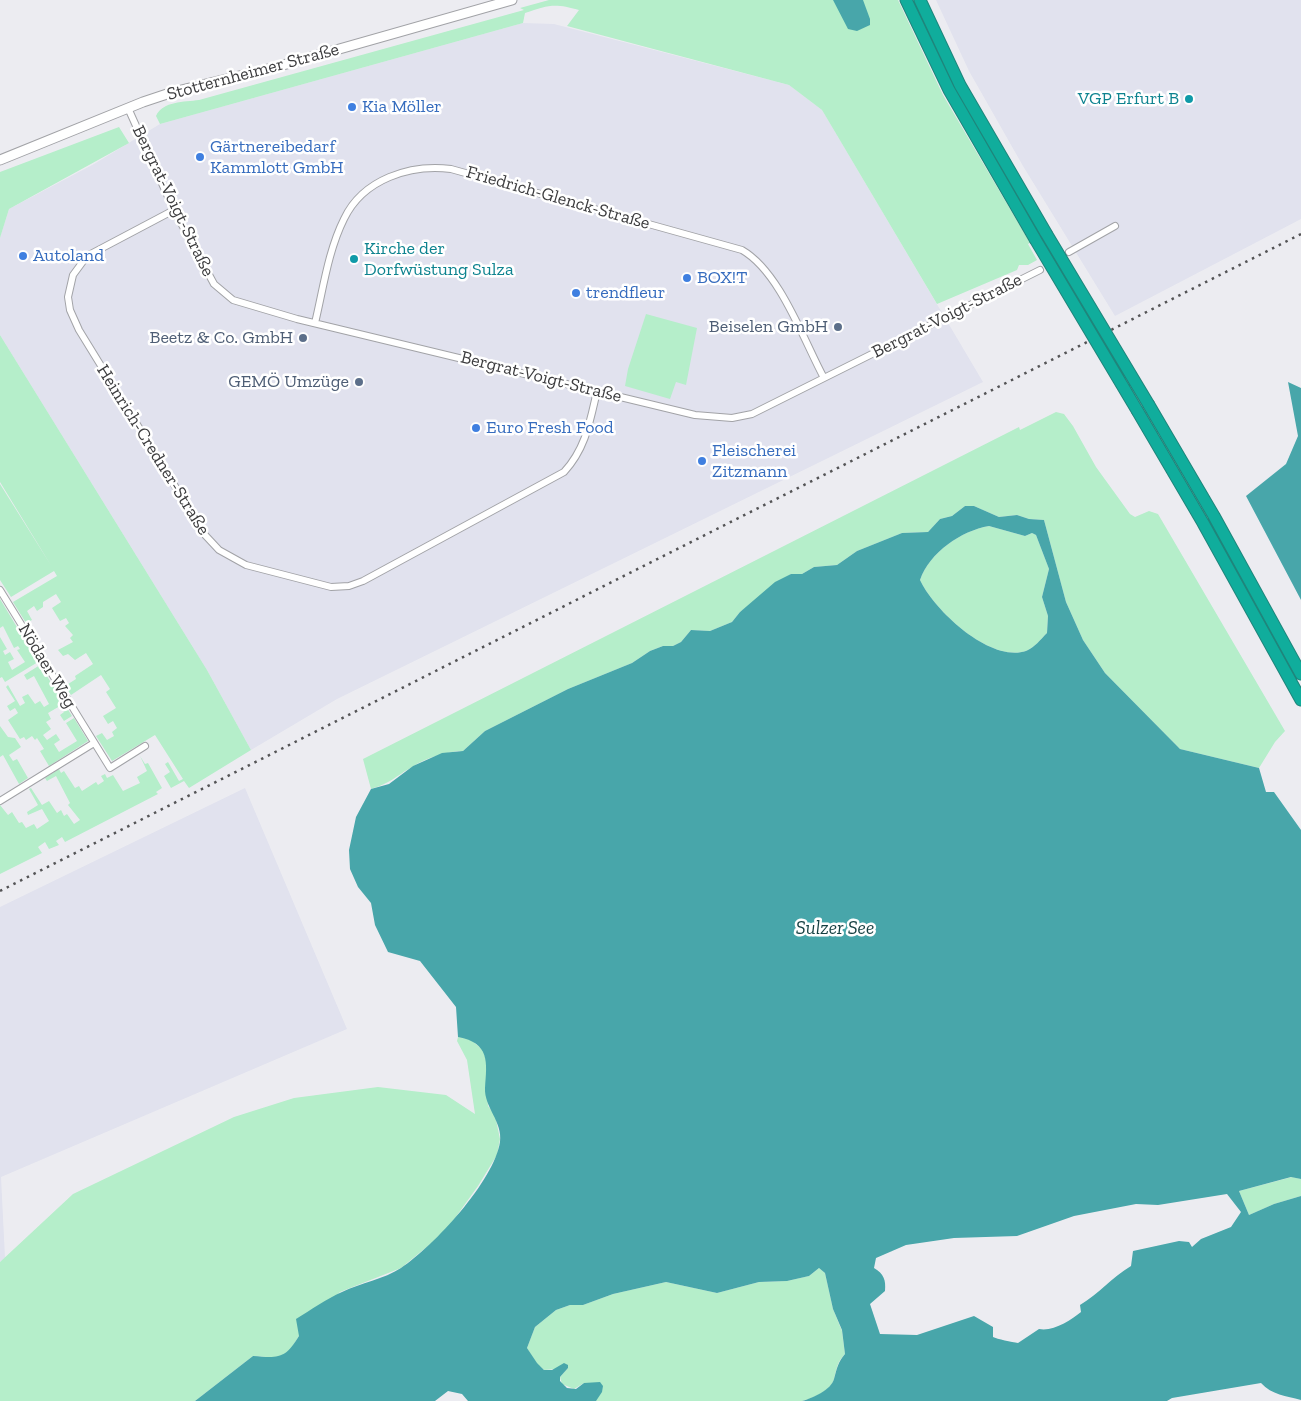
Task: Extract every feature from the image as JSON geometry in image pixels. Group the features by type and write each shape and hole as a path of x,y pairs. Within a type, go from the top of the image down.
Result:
{"highway":[{"path":"906,0 949,90 1035,240 1203,523 1301,700"},
{"path":"920,0 960,85 1214,516 1301,674"}],"main road":[{"name":"Stotternheimer Straße","path":"0,160 128,108 173,92 276,67 512,0"}],"street":[{"name":"Bergrat-Voigt-Straße","path":"128,108 174,210 209,277 220,291 233,300 251,307 315,323 695,415 732,418 759,411 1040,270"},
{"name":"Friedrich-Glenck-Straße","path":"315,323 335,242 344,218 360,197 378,182 412,168 432,166 451,168 742,250 755,258 773,280 824,378"},
{"name":"Heinrich-Credner-Straße","path":"174,210 86,256 73,275 68,297 70,310 88,346 205,535 219,550 246,564 331,587 349,586 363,581 564,472 576,459 586,441 598,390"},
{"path":"1069,252 1114,226"},
{"name":"Nödaer Weg","path":"0,590 110,768 144,746"},
{"path":"0,802 94,743"}],"shaded area":[{"path":"936,0 1301,0 1301,219 1115,316 1023,166 969,71"},
{"path":"523,23 554,24 789,85 822,110 983,382 337,699 251,750 207,670 0,335 0,238 9,209 94,164 160,124"},
{"path":"245,788 347,1029 1,1177 5,1258 0,1262 0,907"}],"green space":[{"path":"549,0 898,0 943,95 1030,243 1028,244 1037,260 1028,265 1019,265 1017,270 937,304 822,110 789,85 567,26 579,10 564,6 540,8 525,13 523,23 160,124 156,116 164,107 174,103 199,100 524,10 520,8"},
{"path":"119,127 129,143 9,209 0,238 0,172"},
{"path":"646,314 697,328 686,385 676,382 670,399 625,386 628,369"},
{"path":"0,335 207,670 251,750 189,788 184,781 171,788 164,776 170,772 165,764 168,762 179,781 183,779 155,735 112,761 96,736 102,733 107,740 114,736 112,732 117,728 113,721 108,724 103,716 116,708 106,692 110,689 101,675 71,695 65,686 76,679 75,676 93,664 86,653 75,660 68,654 63,656 58,650 73,642 70,638 73,635 65,626 69,623 66,618 60,621 52,608 61,602 56,594 43,602 43,607 37,611 34,606 27,611 32,620 26,623 13,602 57,576 54,571 11,597 0,580 0,484 52,567 0,482"},
{"path":"1056,412 1064,414 1073,426 1096,467 1130,514 1135,517 1149,511 1158,514 1285,731 1275,742 1259,768 1180,749 1105,673 1083,640 1066,602 1044,520 1029,519 1017,515 999,517 974,506 965,506 952,516 940,519 928,532 902,533 857,551 837,565 814,567 802,574 791,574 740,612 732,622 710,631 691,630 681,642 673,646 663,646 650,651 632,663 568,689 485,731 463,751 451,752 430,758 389,782 371,789 363,759 1019,427 1020,430"},
{"path":"989,526 1025,536 1032,533 1036,535 1049,569 1042,597 1048,616 1047,633 1035,646 1026,651 1012,653 980,642 950,619 927,592 920,580 931,560 948,544 968,533"},
{"path":"0,599 38,662 5,682 2,677 0,678 0,637 7,649 3,651 5,655 10,652 14,659 8,662 12,670 25,662 17,650 20,649 18,646 14,648 3,626 0,628"},
{"path":"40,665 72,716 64,721 60,715 64,712 60,706 48,713 51,719 46,722 51,729 43,735 47,740 56,734 60,740 54,744 59,752 77,741 66,723 74,718 88,741 49,766 40,751 44,749 37,738 35,740 32,736 26,740 24,737 20,739 8,720 18,713 15,708 10,711 7,706 15,701 6,687 8,685 20,706 25,703 22,697 28,694 35,704 40,701 44,707 49,704 34,676 27,680 24,675"},
{"path":"0,726 8,737 15,738 21,747 9,755 13,761 17,759 28,778 19,784 3,755 0,757"},
{"path":"140,756 145,764 148,763 162,788 156,792 158,794 65,842 62,837 56,841 59,845 49,849 45,842 38,847 42,853 0,874 0,805 8,815 12,812 19,823 22,822 26,828 34,824 37,829 49,821 42,809 28,815 27,812 38,805 29,789 31,788 42,805 49,801 57,813 61,810 64,816 67,814 74,824 80,820 68,805 70,803 56,776 47,781 45,778 59,769 61,773 64,771 75,788 79,786 82,791 96,782 98,785 104,781 101,776 105,774 107,778 113,775 123,791 140,783 137,777 147,771"},
{"path":"458,1037 470,1039 483,1050 487,1063 488,1106 495,1115 500,1139 497,1155 478,1186 445,1232 401,1268 340,1292 299,1336 290,1350 279,1358 253,1356 195,1401 0,1401 0,1262 73,1194 234,1117 294,1098 378,1087 446,1095 475,1114 467,1060 457,1041"},
{"path":"1292,1177 1301,1179 1301,1196 1274,1204 1249,1215 1239,1191"},
{"path":"819,1268 825,1273 833,1309 842,1331 845,1354 829,1387 816,1396 802,1401 596,1401 584,1383 574,1389 562,1384 560,1377 568,1368 544,1370 536,1363 527,1348 535,1327 556,1310 570,1305 583,1305 613,1294 666,1282 717,1293 759,1282 787,1281 809,1276"}],"water":[{"path":"833,0 863,0 870,19 870,25 857,31 848,29"},
{"path":"1288,382 1301,388 1301,600 1246,496 1286,464 1298,436"},
{"name":"Sulzer See","path":"965,506 974,506 999,517 1017,515 1029,519 1044,520 1066,602 1083,640 1105,673 1180,749 1259,768 1266,792 1274,792 1301,830 1301,1179 1291,1177 1239,1191 1249,1215 1274,1204 1301,1196 1301,1400 1275,1393 1261,1383 1172,1398 1167,1401 802,1401 816,1396 829,1387 845,1354 842,1330 833,1309 825,1273 819,1268 809,1276 787,1281 759,1282 717,1293 666,1282 613,1294 583,1305 570,1305 556,1310 535,1327 527,1348 544,1370 552,1370 564,1363 568,1365 568,1368 560,1377 560,1381 567,1388 576,1389 584,1383 600,1382 603,1386 602,1392 596,1401 468,1401 462,1394 448,1391 435,1401 195,1401 253,1356 275,1357 290,1349 299,1336 296,1319 336,1295 394,1272 430,1245 475,1193 487,1175 500,1142 499,1128 485,1095 486,1062 481,1049 476,1044 458,1037 456,1007 420,961 388,952 375,925 371,903 358,887 350,869 349,850 356,817 371,789 389,784 413,766 442,753 463,751 485,731 568,689 632,663 650,651 663,646 673,646 681,642 691,630 710,631 732,622 740,612 775,582 791,574 802,574 814,567 837,565 857,551 902,533 928,532 940,519 952,516","holes":["989,526 1025,536 1032,533 1036,535 1049,569 1042,597 1048,616 1047,633 1035,646 1026,651 1012,653 980,642 950,619 937,605 920,580 931,560 948,544 968,533","1227,1194 1241,1212 1231,1227 1201,1239 1192,1247 1189,1242 1179,1241 1133,1251 1131,1266 1080,1305 1081,1312 1056,1327 1039,1329 1018,1343 993,1337 993,1327 974,1316 917,1335 880,1334 870,1304 885,1291 884,1278 874,1268 876,1258 906,1245 954,1238 1017,1236 1074,1216 1136,1204 1158,1205"]}],"railway":[{"path":"0,891 1301,234"}],"place":[{"name":"VGP Erfurt B","path":"1189,99"},
{"name":"Kia Möller","path":"352,107"},
{"name":"Gärtnereibedarf Kammlott GmbH","path":"200,157"},
{"name":"Autoland","path":"23,256"},
{"name":"Kirche der Dorfwüstung Sulza","path":"354,259"},
{"name":"BOX!T","path":"687,278"},
{"name":"trendfleur","path":"576,293"},
{"name":"Beiselen GmbH","path":"838,327"},
{"name":"Beetz & Co. GmbH","path":"303,338"},
{"name":"GEMÖ Umzüge","path":"359,382"},
{"name":"Euro Fresh Food","path":"476,428"},
{"name":"Fleischerei Zitzmann","path":"702,461"}]}
